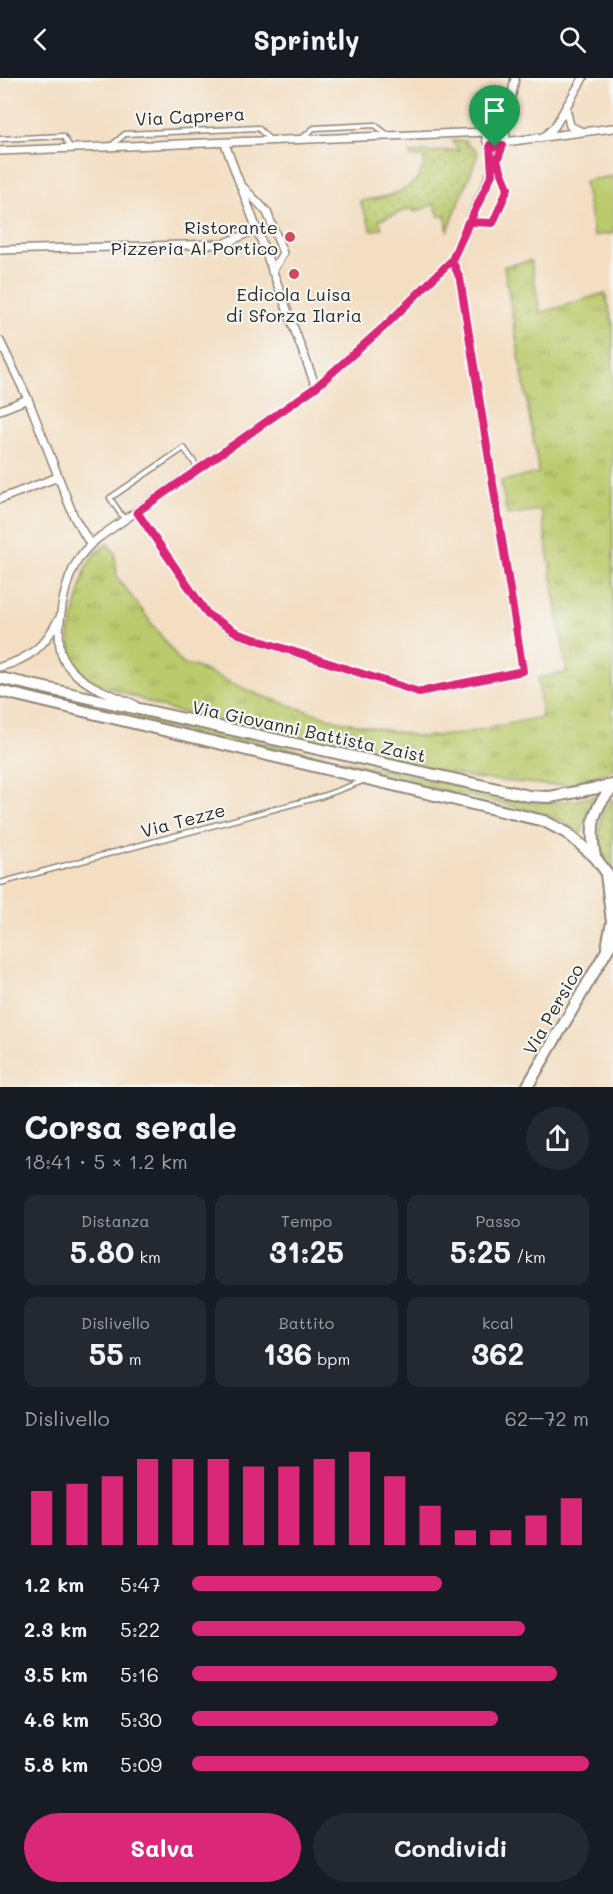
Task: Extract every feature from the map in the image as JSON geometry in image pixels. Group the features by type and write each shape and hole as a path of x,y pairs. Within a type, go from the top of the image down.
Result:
{"main road":[{"name":"Via Giovanni Battista Zaist","path":"0,678 530,796 550,797 613,786"},
{"name":"Via Giovanni Battista Zaist","path":"0,691 544,821 567,833 595,857 610,877"},
{"name":"Via Giovanni Battista Zaist","path":"595,857 591,830 595,812 603,797 613,786"},
{"name":"Via Persico","path":"527,1087 610,943 612,922 610,877"}],"street":[{"path":"156,714 83,681 64,663 58,645 61,615 73,568 90,544 316,387 386,325 452,260 492,174 505,139 515,78"},
{"path":"545,136 566,108 583,78"},
{"path":"492,174 489,143 491,130 512,104"},
{"path":"566,108 570,126 583,132"},
{"path":"491,130 500,128 505,139"},
{"path":"505,139 613,128"},
{"name":"Via Caprera","path":"0,151 460,135 491,130"},
{"name":"Via Caprera","path":"460,135 481,138 498,147 505,139"},
{"path":"225,144 255,230 316,387"},
{"path":"240,185 267,212 284,253 272,272"},
{"path":"0,250 223,244 255,230"},
{"path":"137,512 208,615 239,634 419,692 523,671 460,279 452,260"},
{"path":"0,341 28,399 74,517 90,544"},
{"path":"0,410 28,399"},
{"path":"0,499 58,477"},
{"path":"0,667 35,652 49,638 61,615"}],"lane":[{"name":"Via Caprera","path":"298,141 314,128 375,125 391,137"},
{"name":"Via Caprera","path":"109,148 125,134 258,128 271,142"},
{"name":"Via Caprera","path":"0,139 63,136 72,149"},
{"path":"468,222 493,223 508,188 497,161"},
{"path":"124,520 110,498 184,448 199,469"},
{"name":"Via Tezze","path":"0,884 323,796 371,778"}],"green space":[{"path":"452,141 467,141 466,144 474,148 478,154 448,230 445,215 439,216 434,204 414,212 412,208 379,220 382,228 372,231 360,201 402,191 417,178 425,158 410,156 410,153 459,150"},
{"path":"613,176 613,233 594,236 584,181"},
{"path":"531,261 540,313 605,293 613,324 613,771 568,785 473,778 167,709 95,682 84,674 72,659 69,634 86,567 94,555 107,543 115,553 117,577 182,664 196,667 259,695 335,720 422,737 460,734 542,717 538,678 567,672 541,510 507,515 501,481 539,473 504,266"},
{"path":"0,683 531,803 572,801 594,796 581,834 565,823 542,813 0,690"},
{"path":"613,798 613,870 603,853 600,824 602,815"}],"place":[{"name":"Ristorante Pizzeria Al Portico","path":"290,237"},
{"name":"Edicola Luisa di Sforza Ilaria","path":"294,274"}],"route":[{"path":"495,147 490,145 492,174 474,210 463,232 452,260 386,325 316,387 137,512 208,615 239,634 419,692 523,671 460,279 452,260 463,232 468,222 493,223 508,188 497,161 503,145 495,147"}]}
